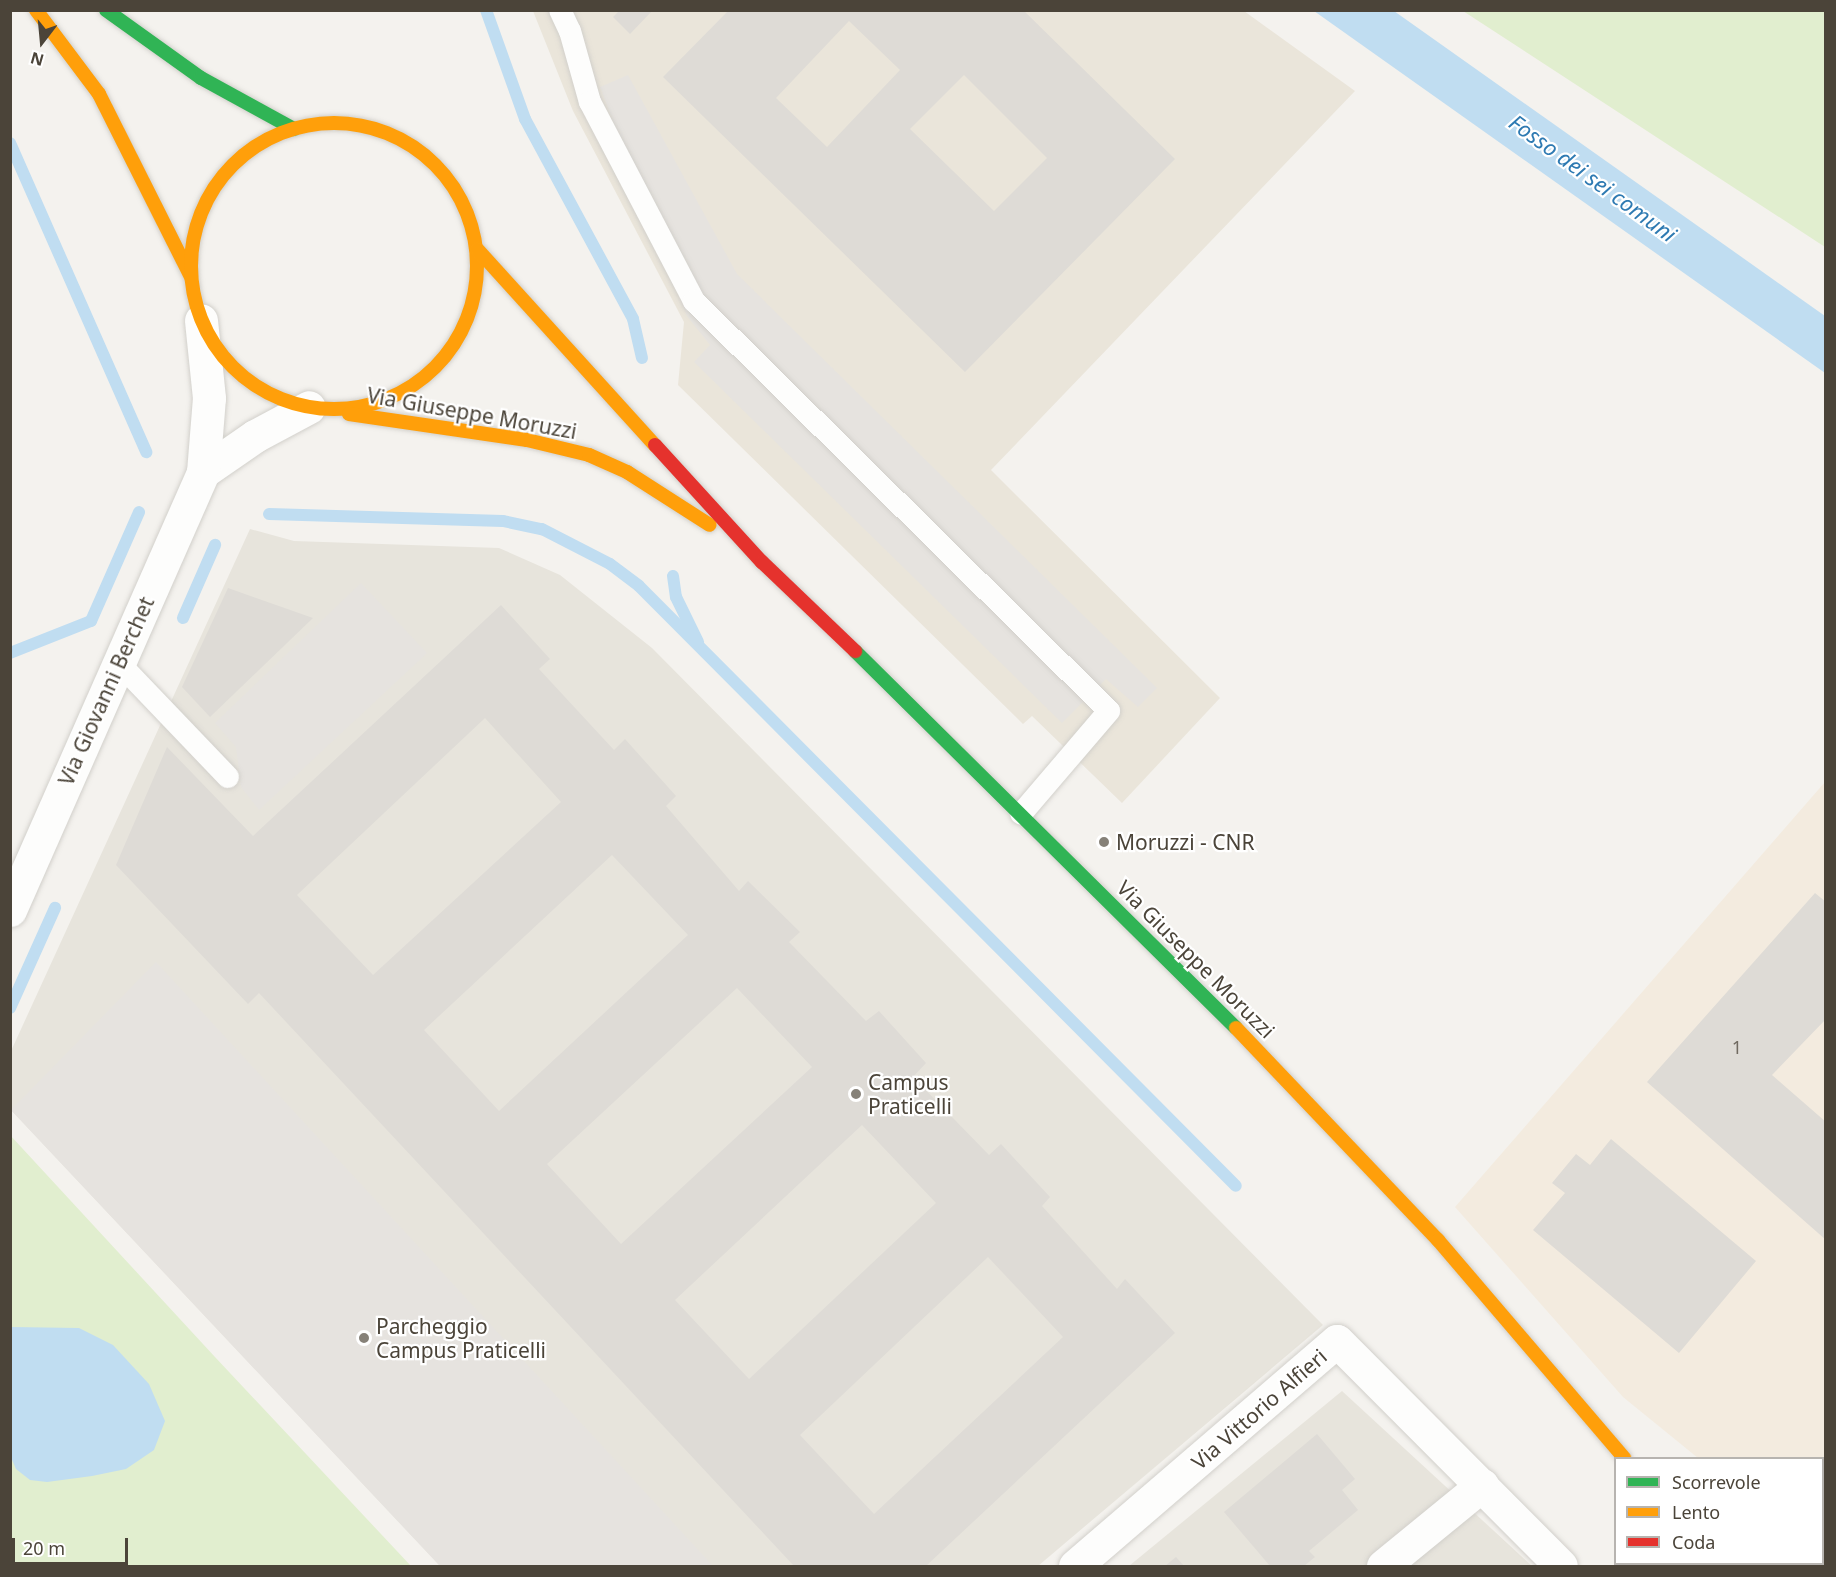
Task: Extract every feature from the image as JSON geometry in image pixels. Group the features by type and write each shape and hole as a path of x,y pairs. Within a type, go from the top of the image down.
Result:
{"main road":[{"path":"36,10 99,94 191,276 201,320"},
{"path":"106,10 201,78 294,129"},
{"path":"191,276 196,228 216,185 244,155 294,129 355,124 411,146 452,185 469,218 477,249 477,279 469,315 439,365 409,389 380,402 316,408"},
{"name":"Via Giuseppe Moruzzi","path":"477,249 762,562 1021,814 1282,1074 1438,1240 1582,1404 1623,1457"},
{"name":"Via Giuseppe Moruzzi","path":"201,320 240,374 279,399 316,408 527,441 589,455 681,504 762,562"},
{"name":"Via Giuseppe Moruzzi","path":"1582,1404 1642,1457"}],"street":[{"name":"Via Giovanni Berchet","path":"10,910 203,472 209,398 201,320"},
{"path":"203,472 316,408"},
{"name":"Via Vittorio Alfieri","path":"1076,1566 1337,1341 1561,1566"},
{"path":"1383,1566 1482,1485"}],"lane":[{"path":"560,10 570,31 590,102 694,300 1109,711 1021,814"},
{"path":"118,662 228,777"}],"shaded area":[{"path":"533,11 1244,11 1355,91 991,470 1220,698 1122,803 1032,716 1023,724 678,385 684,322 573,111"},
{"path":"628,75 737,274 1157,688 1138,707 1106,679 1062,723 694,362 710,345 687,316 600,87"},
{"path":"250,529 294,541 499,548 560,575 652,648 1323,1325 1038,1566 440,1566 11,1110 11,1051"},
{"path":"361,583 427,653 259,810 241,787 236,747 215,723"},
{"path":"1825,782 1825,1566 1801,1565 1824,1565 1824,1457 1697,1457 1623,1397 1455,1207"},
{"name":"Parcheggio Campus Praticelli","path":"156,962 713,1566 440,1566 11,1110"},
{"path":"1342,1391 1532,1566 1129,1566"}],"green space":[{"path":"1463,11 1825,11 1825,247"},
{"path":"10,1135 215,1357 411,1566 11,1566"}],"water":[{"name":"Fosso dei sei comuni","path":"1314,11 1394,11 1825,316 1825,373"},
{"path":"11,1327 79,1328 113,1345 149,1384 165,1421 154,1450 126,1469 92,1476 47,1482 30,1480 16,1469 10,1455"}],"building":[{"path":"620,10 653,10 630,34 613,17"},
{"path":"729,10 1023,10 1175,159 965,372 663,77","holes":["849,21 900,70 827,147 776,98","964,75 1047,158 994,211 910,129"]},
{"path":"228,588 313,618 210,717 182,687"},
{"name":"Campus Praticelli","path":"501,605 550,659 539,669 614,750 625,739 676,796 666,806 739,891 748,881 800,932 789,942 866,1021 879,1011 926,1063 913,1077 989,1155 1001,1144 1050,1197 1042,1206 1117,1289 1125,1279 1175,1333 926,1566 794,1566 259,993 248,1004 116,865 167,747 253,836","holes":["485,718 561,802 373,975 297,895","612,855 688,935 499,1111 424,1030","737,988 812,1067 621,1244 547,1164","862,1125 936,1203 749,1379 675,1300","988,1257 1063,1337 874,1514 800,1435"]},
{"path":"1815,893 1826,902 1826,1019 1772,1075 1826,1122 1826,1240 1647,1082"},
{"path":"1611,1139 1756,1261 1679,1353 1533,1230 1565,1193 1552,1183 1576,1154 1590,1165"},
{"path":"1317,1434 1355,1479 1342,1490 1358,1510 1309,1551 1315,1557 1304,1566 1270,1566 1224,1512"},
{"path":"1176,1557 1184,1566 1165,1566"}],"waterway":[{"path":"486,10 525,119 633,319 642,358"},
{"path":"10,143 146,452"},
{"path":"10,653 91,621 139,512"},
{"path":"269,514 503,521 542,529 610,564 639,586 1236,1186"},
{"path":"183,618 215,545"},
{"path":"673,576 676,597 698,642"},
{"path":"10,1008 55,908"}],"traffic: fast":[{"path":"106,10 201,78 294,129"},
{"path":"855,651 1236,1028"}],"traffic: slow":[{"path":"36,10 99,94 190,275"},
{"path":"334,123 362,126 389,134 425,155 445,175 460,199 471,224 477,266 474,294 466,321 445,357 425,377 401,392 376,403 334,409 306,406 279,398 243,377 223,357 208,333 197,308 191,266 194,238 202,211 223,175 243,155 267,140 292,129 334,123"},
{"path":"477,249 655,445"},
{"path":"349,414 527,440 589,455 627,472 710,525"},
{"path":"1236,1028 1438,1240 1623,1457"}],"traffic: jam":[{"path":"655,445 762,562 855,651"}],"place":[{"name":"Moruzzi - CNR","path":"1104,842"},
{"name":"Campus Praticelli","path":"856,1094"},
{"name":"Parcheggio Campus Praticelli","path":"364,1338"}]}
